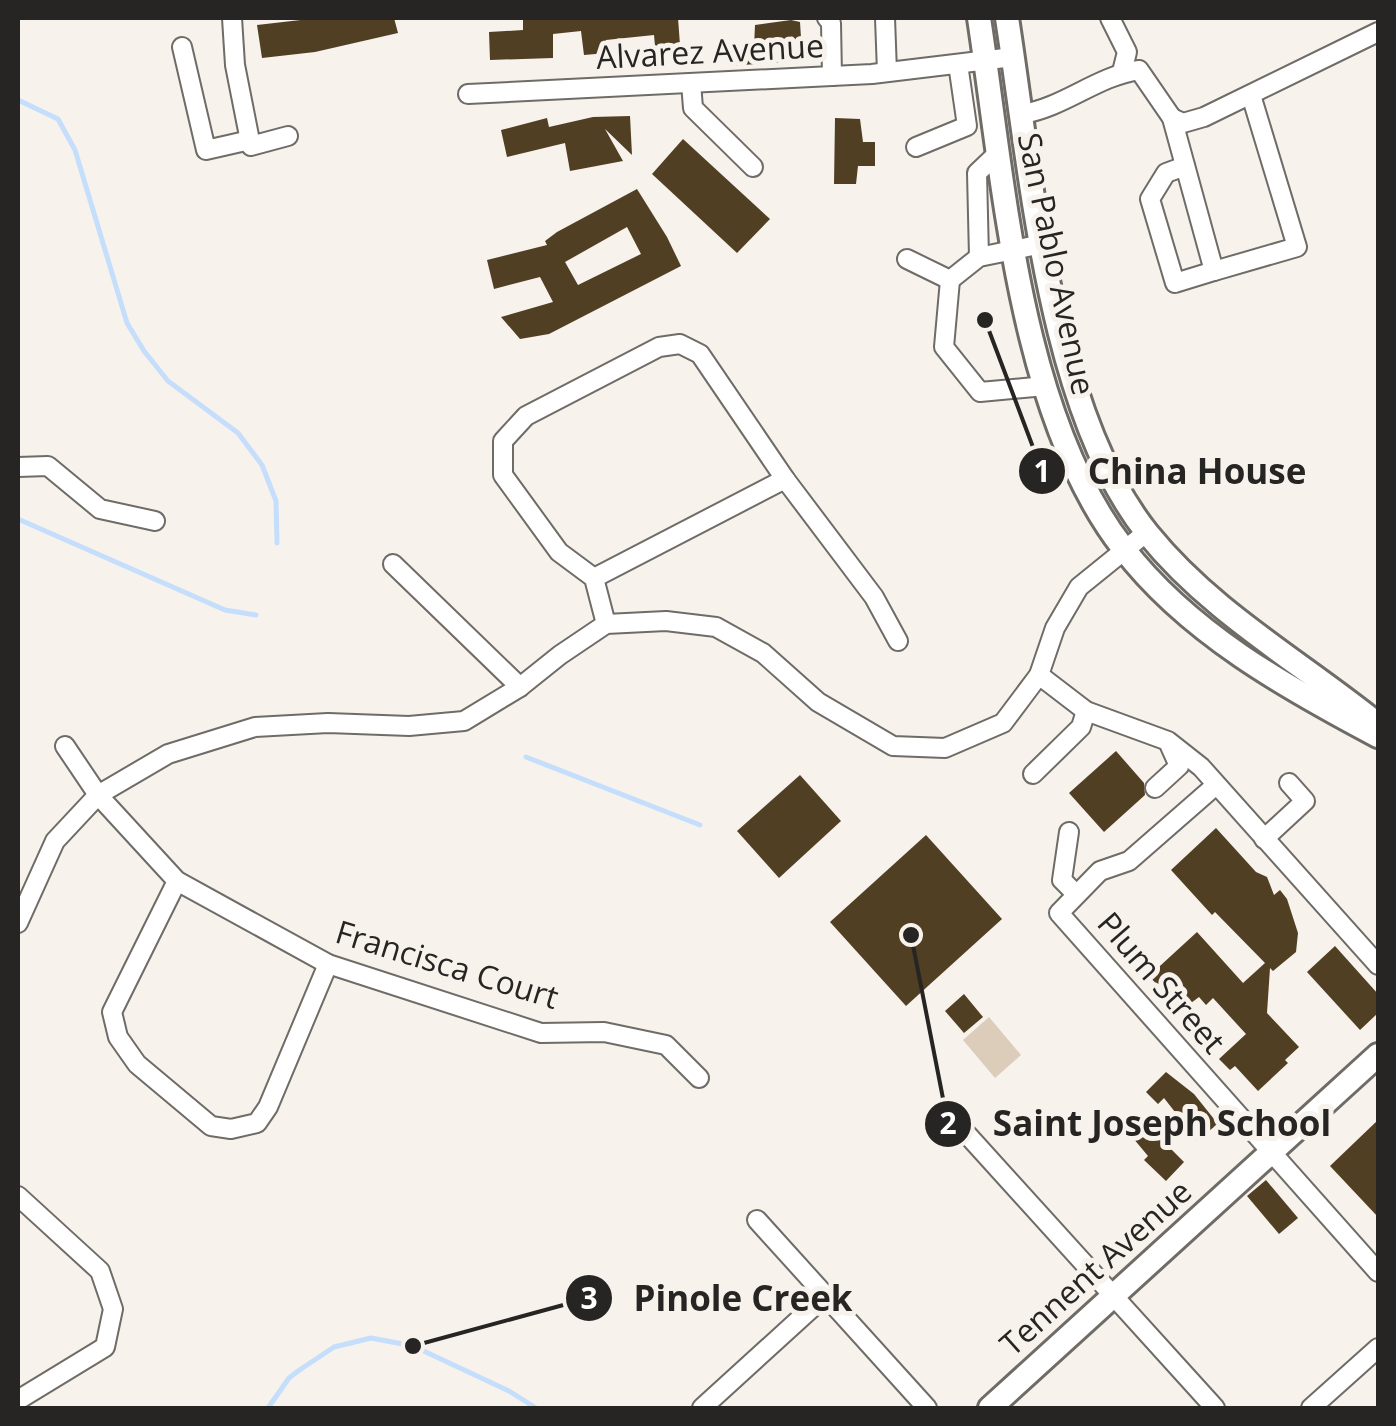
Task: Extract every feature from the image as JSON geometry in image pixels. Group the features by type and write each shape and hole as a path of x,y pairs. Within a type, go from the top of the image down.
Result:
{"main road":[{"name":"San Pablo Avenue","path":"979,18 1014,250 1045,386 1089,496 1123,548 1165,594 1214,636 1312,700 1378,736"},
{"name":"San Pablo Avenue","path":"1007,18 1053,302 1088,426 1115,483 1146,532 1229,616 1325,682 1378,726"},
{"name":"Tennent Avenue","path":"990,1408 1378,1056"}],"street":[{"path":"232,18 235,65 251,142"},
{"path":"827,18 831,23 832,76"},
{"path":"885,18 887,72"},
{"path":"1110,18 1128,52 1122,72"},
{"path":"1172,118 1183,123 1251,96 1378,32"},
{"path":"182,48 206,150 288,136"},
{"name":"Alvarez Avenue","path":"468,94 832,76 1013,57"},
{"path":"916,147 967,126 958,64"},
{"path":"1022,114 1040,111 1122,72 1139,70 1172,118 1214,272"},
{"path":"691,83 693,108 752,167"},
{"path":"1184,166 1166,173 1150,199 1175,283 1297,246 1251,96"},
{"path":"979,257 977,172 998,154"},
{"path":"1042,244 979,257 950,280 944,347 980,392 1045,386"},
{"path":"907,259 950,280"},
{"path":"606,624 594,578 559,552 503,475 503,441 526,416 644,354 680,344 700,354 785,479 874,597 898,641"},
{"path":"18,466 48,466 100,508 155,520"},
{"path":"594,578 785,479"},
{"path":"18,923 55,842 98,795 168,754 255,727 328,723 409,726 464,721 520,687 606,624 666,621 716,627 763,653 818,702 893,746 945,748 1003,723 1039,675 1055,628 1079,587 1146,532"},
{"path":"393,564 520,687"},
{"path":"1039,675 1086,712 1168,741 1201,767 1378,964"},
{"path":"1033,774 1081,727 1086,712"},
{"path":"1155,788 1179,766 1168,741"},
{"name":"Francisca Court","path":"65,746 98,795 177,881 328,964 541,1033 604,1032 666,1044 699,1078"},
{"path":"1264,839 1305,801 1289,782"},
{"path":"1068,832 1062,880 1075,893 1100,871 1130,861 1216,785"},
{"path":"177,881 112,1012 118,1037 138,1064 211,1126 231,1129 257,1124 268,1107 328,964"},
{"name":"Plum Street","path":"1075,893 1059,912 1378,1272"},
{"path":"945,1110 1215,1408"},
{"path":"18,1196 100,1271 113,1310 106,1347 18,1400"},
{"path":"757,1220 928,1408"},
{"path":"702,1408 826,1295"},
{"path":"1310,1408 1378,1348"}],"shaded area":[{"path":"989,1017 1021,1055 995,1078 963,1040"}],"building":[{"path":"318,18 394,18 398,33 315,52 262,58 257,25"},
{"path":"523,18 678,18 680,45 655,46 654,35 606,40 607,53 584,55 581,31 553,34 553,58 490,60 489,32 523,30"},
{"path":"800,22 797,61 728,66 726,49 754,47 755,25"},
{"path":"630,116 632,155 605,129 623,161 570,171 565,143 507,157 501,130 547,118 549,127 593,117"},
{"path":"835,118 860,119 863,142 875,142 875,166 858,166 856,184 834,184"},
{"path":"683,139 770,219 737,253 652,174"},
{"path":"637,189 681,266 549,334 520,339 501,317 553,302 540,277 494,289 487,260 547,245 545,241","holes":["627,227 641,254 578,285 565,262"]},
{"path":"1116,751 1144,783 1145,795 1104,832 1069,793"},
{"path":"800,775 841,821 779,878 737,831"},
{"path":"1216,828 1256,872 1267,877 1274,895 1280,890 1298,933 1296,952 1273,971 1270,968 1267,1013 1299,1047 1258,1091 1235,1066 1230,1070 1219,1059 1246,1034 1213,998 1206,1005 1199,997 1191,1003 1185,996 1176,1005 1149,976 1197,932 1243,983 1265,963 1215,912 1212,915 1171,870"},
{"path":"926,835 1002,919 906,1006 830,922"},
{"path":"1335,946 1378,994 1378,1013 1360,1030 1307,972"},
{"path":"964,994 983,1017 964,1033 945,1011"},
{"path":"1166,1072 1194,1094 1218,1124 1197,1140 1164,1098 1158,1104 1146,1092"},
{"path":"1378,1120 1378,1217 1330,1166"},
{"path":"1148,1126 1184,1162 1166,1181 1144,1160 1148,1156 1133,1138"},
{"path":"1266,1180 1298,1218 1279,1234 1247,1196"}],"waterway":[{"path":"18,100 58,119 75,150 127,323 144,351 168,381 238,433 262,465 276,501 277,543"},
{"path":"18,519 225,610 256,615"},
{"path":"526,757 700,825"},
{"path":"268,1408 298,1371 334,1347 371,1338 413,1346 509,1391 536,1408"}],"place":[{"name":"China House","path":"985,320"},
{"name":"Saint Joseph School","path":"911,935"},
{"name":"Pinole Creek","path":"413,1346"}]}
